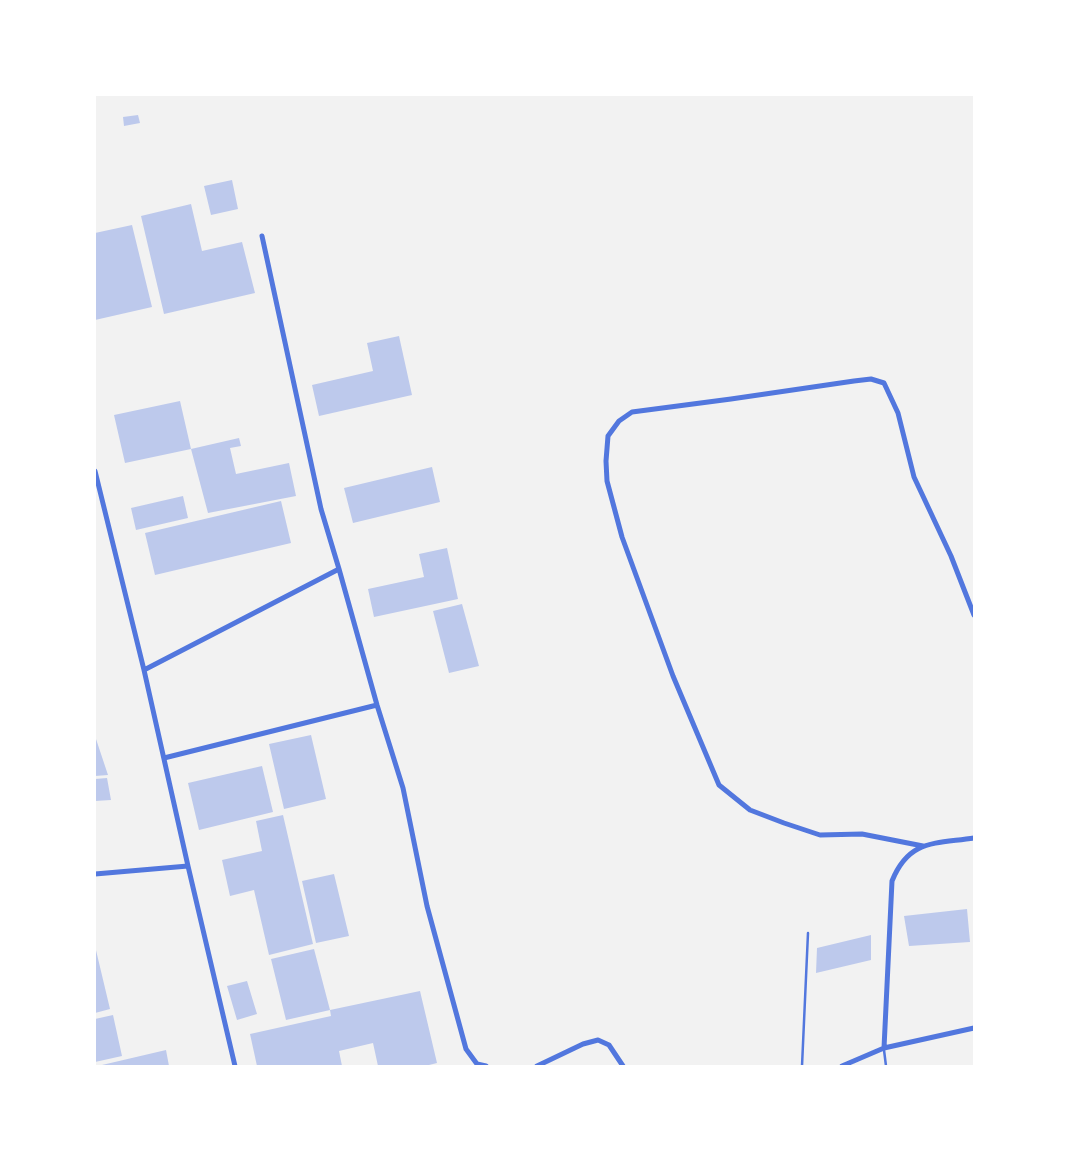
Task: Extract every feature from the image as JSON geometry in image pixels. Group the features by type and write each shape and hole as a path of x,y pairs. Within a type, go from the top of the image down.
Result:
{"street":[{"path":"262,236 322,509 377,705 403,788 427,906 466,1049 474,1065 486,1066"},
{"path":"974,615 951,556 914,477 898,413 884,384 871,379 632,412 619,421 608,436 606,481 622,537 673,676 719,785 750,810 784,824 820,835 862,834 923,846 974,838"},
{"path":"95,471 144,670 235,1066"},
{"path":"144,670 339,569"},
{"path":"164,758 377,705"},
{"path":"884,1048 892,881 898,868 909,854 923,846"},
{"path":"95,874 188,866"},
{"path":"842,1066 884,1048 974,1028"},
{"path":"537,1066 583,1044 598,1040 608,1046 623,1066"}],"lane":[{"path":"802,1066 808,934"},
{"path":"884,1048 886,1066"}],"building":[{"path":"138,115 140,123 124,126 123,117"},
{"path":"232,180 238,209 211,215 204,186"},
{"path":"191,204 202,251 242,242 255,293 164,314 141,216"},
{"path":"132,225 152,307 95,320 95,233"},
{"path":"399,336 412,395 319,416 312,385 373,371 367,343"},
{"path":"180,401 191,449 125,463 114,415"},
{"path":"239,438 241,446 230,448 236,474 289,463 296,496 208,513 191,449"},
{"path":"432,467 440,502 353,523 344,488"},
{"path":"183,496 188,518 136,530 131,508"},
{"path":"281,501 291,543 155,575 145,533"},
{"path":"447,548 458,599 374,617 368,589 424,577 419,554"},
{"path":"462,604 479,666 449,673 433,611"},
{"path":"311,735 326,799 284,809 269,744"},
{"path":"95,736 108,775 95,776"},
{"path":"262,766 273,812 199,830 188,783"},
{"path":"107,778 111,800 95,801 95,779"},
{"path":"283,815 313,944 269,955 254,890 230,896 222,860 262,851 256,821"},
{"path":"334,874 349,936 316,943 302,881"},
{"path":"967,909 970,942 909,946 904,916"},
{"path":"871,935 871,960 816,973 817,948"},
{"path":"95,946 110,1009 95,1013"},
{"path":"314,949 330,1010 286,1020 271,959"},
{"path":"247,981 257,1014 237,1020 227,986"},
{"path":"420,991 437,1063 425,1066 378,1066 373,1043 339,1051 342,1066 257,1066 250,1034 331,1016 330,1010"},
{"path":"113,1015 122,1056 95,1062 95,1019"},
{"path":"166,1050 169,1066 102,1066 102,1065"}]}
